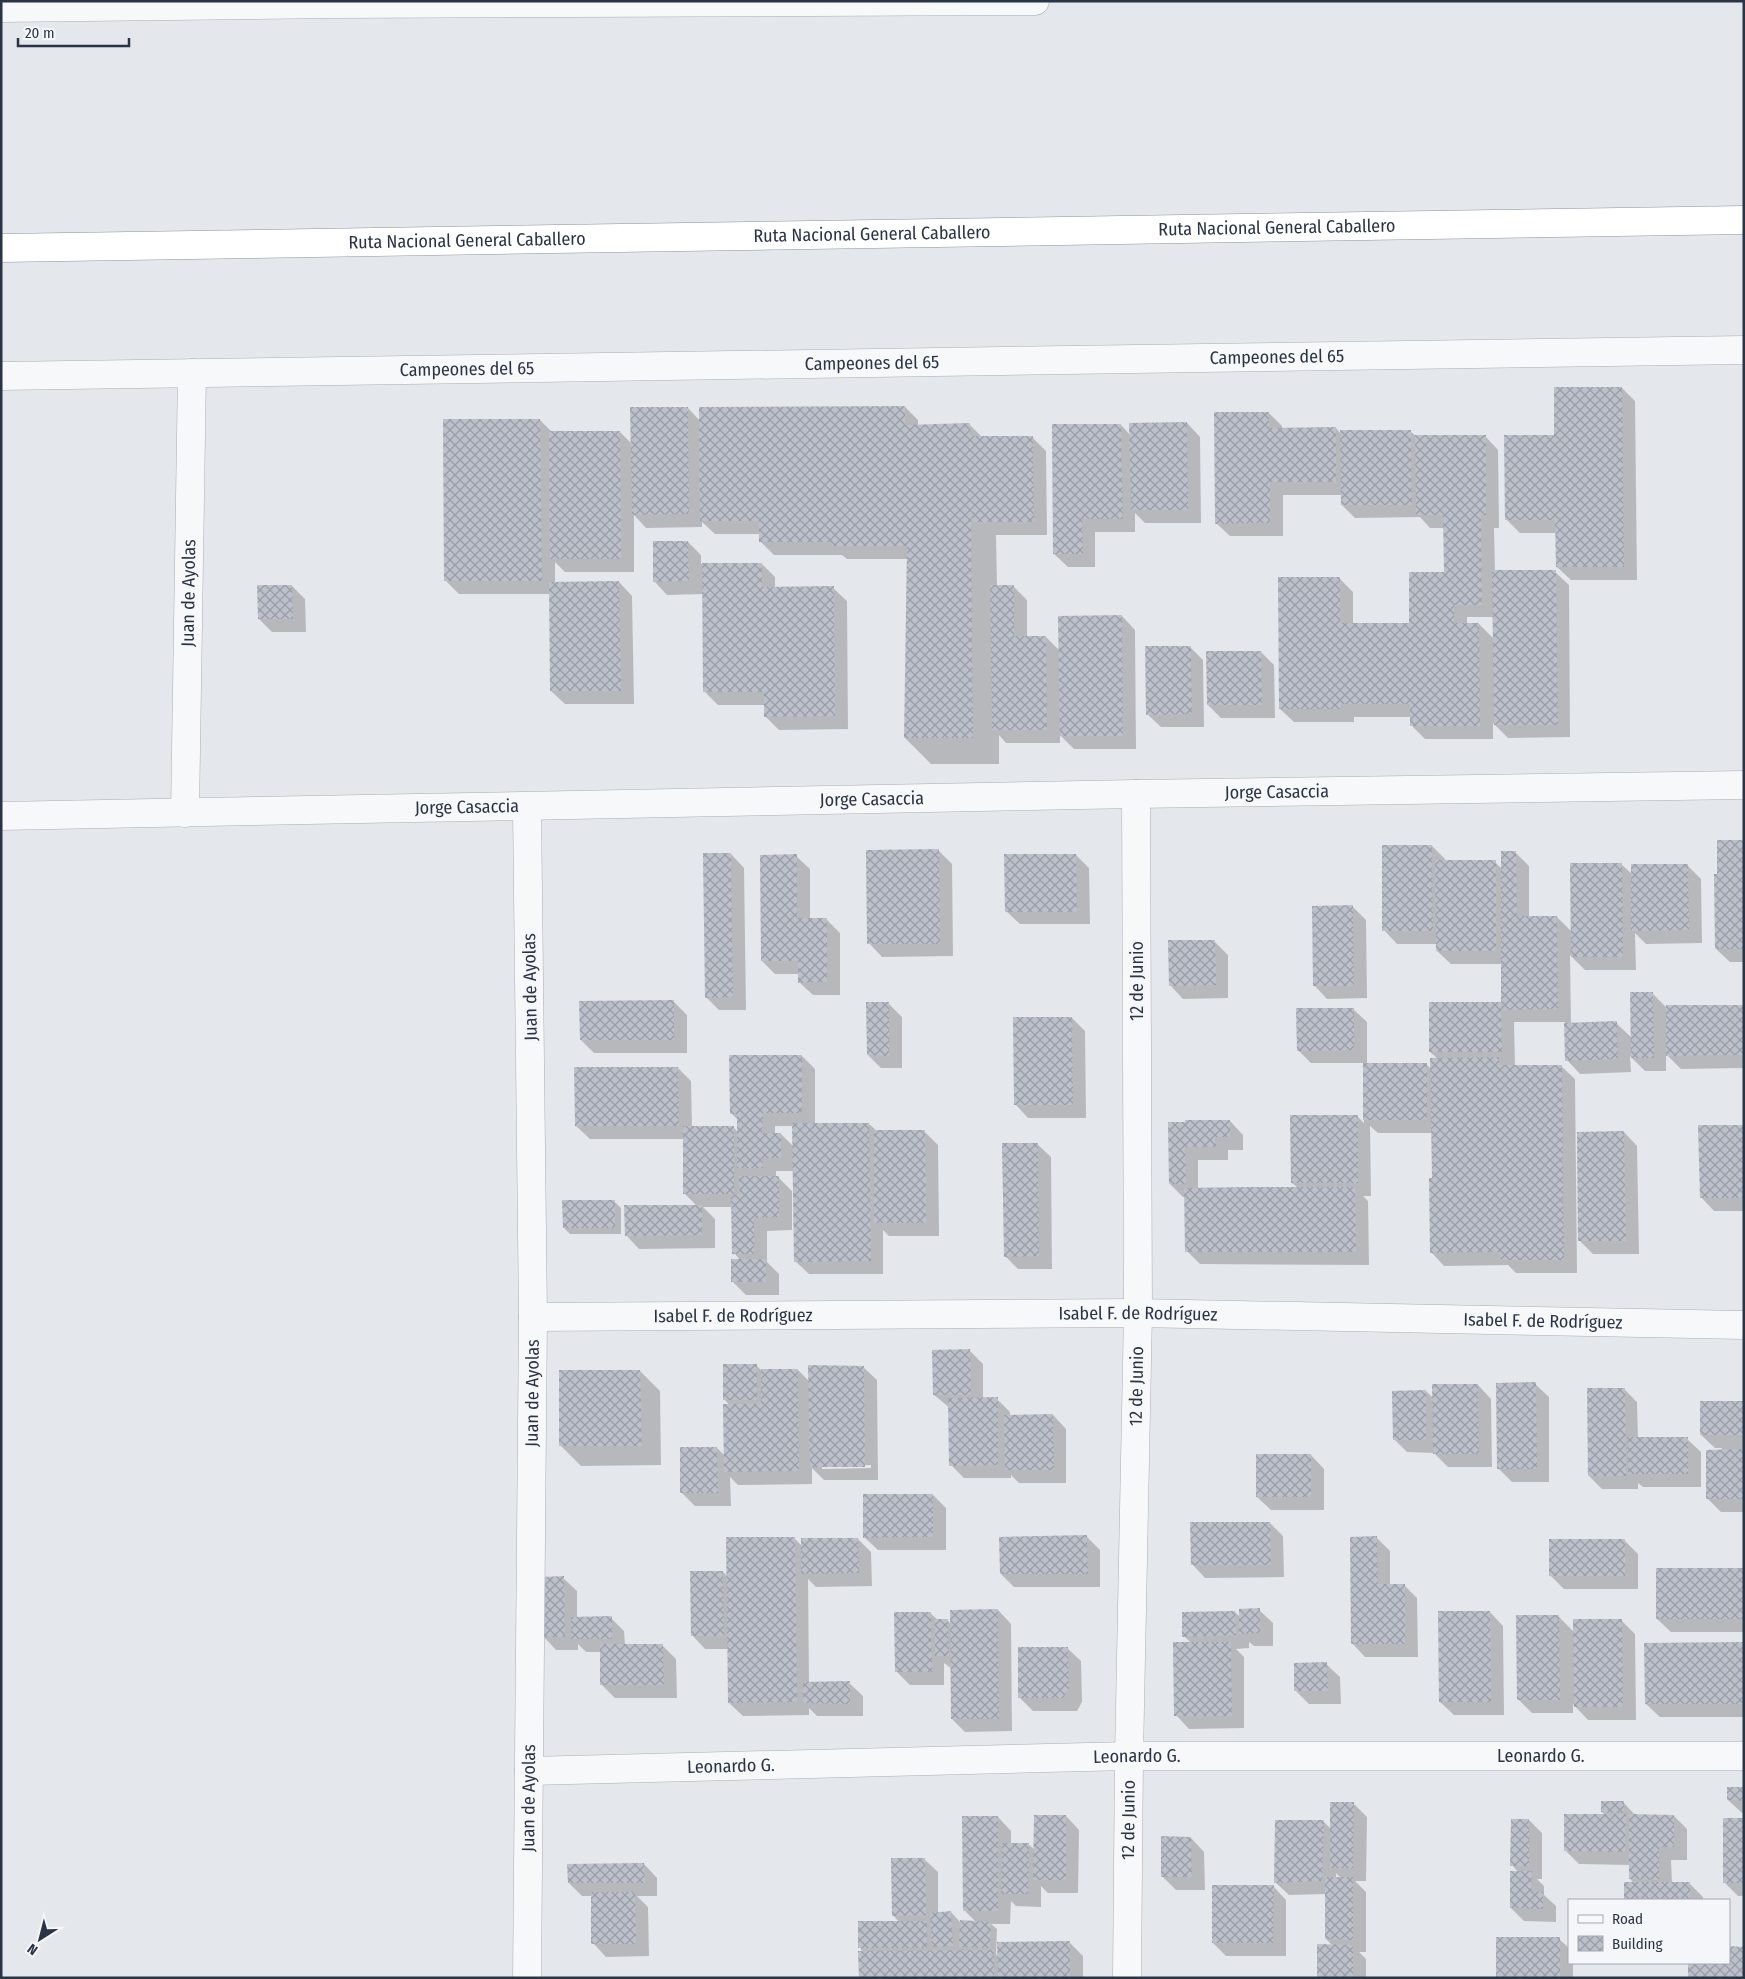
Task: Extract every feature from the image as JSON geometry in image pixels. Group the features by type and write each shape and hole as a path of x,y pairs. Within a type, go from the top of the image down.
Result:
{"highway":[{"name":"Ruta Nacional General Caballero","path":"1,248 1744,220"}],"street":[{"path":"1,8 332,4 1035,1"},
{"name":"Campeones del 65","path":"1,376 1744,350"},
{"name":"Juan de Ayolas","path":"185,813 192,373"},
{"name":"Jorge Casaccia","path":"1,816 1136,794 1744,785"},
{"name":"12 de Junio","path":"1128,1978 1129,1756 1138,1314 1136,794"},
{"name":"Juan de Ayolas","path":"527,807 533,1317 527,1978"},
{"name":"Isabel F. de Rodríguez","path":"533,1317 1138,1314 1744,1325"},
{"name":"Leonardo G.","path":"529,1771 1129,1756 1744,1756"}],"building":[{"path":"1554,387 1622,387 1624,567 1556,567 1555,520 1505,520 1504,435 1554,435"},
{"path":"905,406 905,425 970,423 970,436 1033,436 1034,522 972,522 971,508 973,738 904,738 907,546 832,546 831,542 759,542 759,521 700,521 699,407"},
{"path":"630,407 688,407 689,514 632,515"},
{"path":"1214,412 1269,412 1269,428 1336,427 1336,482 1270,482 1270,523 1215,524"},
{"path":"443,419 540,419 542,581 444,581"},
{"path":"1187,422 1188,510 1131,510 1129,423"},
{"path":"1052,424 1121,424 1123,519 1082,519 1083,554 1053,554"},
{"path":"1340,430 1411,430 1412,505 1341,505"},
{"path":"549,431 620,431 621,559 550,559"},
{"path":"1415,435 1486,435 1486,515 1481,515 1482,605 1454,605 1454,623 1479,623 1480,726 1410,726 1410,704 1341,704 1341,709 1279,709 1278,577 1340,577 1340,623 1409,623 1409,572 1444,572 1443,515 1416,515"},
{"path":"653,541 688,541 689,581 653,582"},
{"path":"702,563 762,563 762,587 834,586 835,716 764,717 764,692 703,692"},
{"path":"1492,570 1556,570 1558,725 1494,725"},
{"path":"619,581 621,691 550,691 549,582"},
{"path":"257,585 292,585 293,619 258,619"},
{"path":"990,585 1014,585 1014,636 1046,636 1047,730 992,730"},
{"path":"1122,615 1123,736 1060,736 1058,616"},
{"path":"1145,646 1191,646 1192,714 1146,715"},
{"path":"1206,651 1261,651 1262,705 1207,705"},
{"path":"1717,840 1744,840 1744,949 1715,949 1714,874 1717,874"},
{"path":"1382,845 1432,845 1433,931 1382,931"},
{"path":"939,849 940,944 867,944 866,850"},
{"path":"1501,851 1516,851 1517,916 1557,916 1558,1009 1501,1010 1502,1052 1429,1052 1429,1002 1501,1002"},
{"path":"703,853 731,853 733,997 705,998"},
{"path":"797,854 797,918 827,918 827,982 798,983 798,961 761,961 760,855"},
{"path":"1004,854 1076,854 1077,912 1005,912"},
{"path":"1435,860 1496,860 1496,951 1436,951"},
{"path":"1570,863 1622,863 1623,957 1571,957"},
{"path":"1631,864 1688,864 1689,930 1631,931"},
{"path":"1353,905 1354,986 1313,986 1312,906"},
{"path":"1168,940 1215,940 1216,985 1169,986"},
{"path":"1630,992 1653,992 1654,1058 1631,1058"},
{"path":"674,1000 674,1040 580,1040 579,1001"},
{"path":"866,1002 889,1002 889,1056 867,1055"},
{"path":"1666,1005 1744,1005 1744,1055 1666,1056"},
{"path":"1296,1008 1354,1008 1354,1050 1297,1051"},
{"path":"1013,1017 1072,1017 1073,1105 1014,1105"},
{"path":"1617,1021 1618,1059 1565,1061 1564,1023"},
{"path":"729,1055 802,1055 802,1113 763,1113 762,1133 781,1133 781,1158 763,1158 763,1168 737,1168 737,1114 730,1114"},
{"path":"1499,1057 1499,1065 1562,1065 1564,1260 1501,1260 1500,1252 1430,1253 1429,1178 1432,1178 1430,1058"},
{"path":"1363,1063 1427,1063 1427,1120 1363,1120"},
{"path":"574,1067 678,1067 679,1126 575,1126"},
{"path":"1290,1115 1358,1115 1358,1183 1291,1183"},
{"path":"1185,1120 1230,1120 1230,1137 1215,1137 1216,1147 1185,1147 1186,1184 1169,1184 1168,1122 1185,1122"},
{"path":"792,1123 869,1123 871,1261 794,1262"},
{"path":"1698,1125 1744,1125 1744,1198 1700,1198"},
{"path":"683,1126 734,1126 734,1194 683,1194"},
{"path":"874,1130 925,1130 926,1223 874,1223"},
{"path":"1624,1131 1626,1241 1578,1241 1577,1132"},
{"path":"1002,1143 1038,1143 1039,1256 1004,1257"},
{"path":"739,1176 779,1176 779,1217 754,1218 754,1254 732,1254 731,1195 740,1194"},
{"path":"1355,1187 1356,1252 1185,1252 1184,1188"},
{"path":"562,1200 615,1200 615,1228 563,1228"},
{"path":"624,1205 702,1205 702,1235 625,1236"},
{"path":"731,1259 766,1259 766,1282 731,1282"},
{"path":"970,1349 971,1395 933,1395 932,1350"},
{"path":"723,1364 757,1364 757,1400 723,1400"},
{"path":"808,1365 864,1366 865,1467 810,1467"},
{"path":"761,1369 798,1369 799,1471 724,1472 723,1404 761,1404"},
{"path":"559,1370 640,1370 642,1446 559,1446"},
{"path":"1536,1382 1537,1469 1497,1469 1496,1383"},
{"path":"1432,1384 1478,1384 1479,1454 1433,1454"},
{"path":"1587,1388 1625,1388 1626,1476 1588,1476"},
{"path":"1426,1390 1426,1440 1393,1440 1392,1391"},
{"path":"998,1397 998,1465 949,1466 948,1398"},
{"path":"1700,1401 1744,1401 1744,1435 1700,1435"},
{"path":"1053,1414 1054,1470 1005,1470 1004,1415"},
{"path":"1627,1437 1688,1437 1688,1474 1628,1474"},
{"path":"680,1447 717,1447 718,1493 680,1493"},
{"path":"1744,1449 1744,1499 1706,1499 1706,1450"},
{"path":"1256,1454 1311,1454 1311,1497 1256,1497"},
{"path":"863,1494 933,1494 933,1537 863,1538"},
{"path":"1190,1522 1270,1522 1271,1565 1191,1565"},
{"path":"1087,1535 1088,1574 1000,1574 999,1537"},
{"path":"1377,1536 1378,1584 1405,1584 1405,1644 1351,1644 1350,1537"},
{"path":"726,1537 795,1537 797,1702 728,1703"},
{"path":"801,1538 858,1538 859,1573 801,1574"},
{"path":"1549,1539 1625,1539 1625,1576 1549,1576"},
{"path":"1656,1568 1744,1568 1744,1619 1656,1619"},
{"path":"690,1571 723,1571 724,1636 691,1636"},
{"path":"564,1576 565,1637 542,1637 541,1577"},
{"path":"1260,1608 1260,1633 1239,1634 1239,1609"},
{"path":"998,1609 999,1719 951,1719 950,1610"},
{"path":"1235,1611 1236,1635 1182,1637 1182,1612"},
{"path":"1438,1611 1490,1611 1491,1702 1439,1702"},
{"path":"894,1612 931,1612 932,1672 895,1672"},
{"path":"1516,1615 1559,1615 1560,1700 1517,1700"},
{"path":"612,1616 612,1639 571,1639 571,1617"},
{"path":"935,1619 948,1619 949,1656 935,1656"},
{"path":"1573,1619 1622,1619 1623,1707 1574,1707"},
{"path":"1173,1642 1231,1642 1232,1716 1174,1716"},
{"path":"1744,1642 1744,1704 1645,1704 1644,1643"},
{"path":"600,1644 663,1644 664,1685 600,1685"},
{"path":"1018,1647 1068,1647 1069,1688 1063,1698 1018,1698"},
{"path":"1327,1662 1328,1691 1294,1691 1294,1663"},
{"path":"850,1681 850,1704 803,1703 803,1682"},
{"path":"1727,1787 1744,1787 1744,1801 1727,1800"},
{"path":"1601,1801 1624,1801 1624,1813 1601,1812"},
{"path":"1330,1802 1354,1802 1353,1868 1330,1868"},
{"path":"1564,1814 1626,1814 1625,1852 1564,1851"},
{"path":"1629,1814 1674,1815 1674,1847 1659,1847 1659,1880 1629,1879"},
{"path":"1034,1815 1066,1815 1066,1880 1033,1880"},
{"path":"962,1816 998,1816 998,1911 963,1911"},
{"path":"1723,1818 1744,1818 1744,1883 1723,1883"},
{"path":"1511,1819 1529,1819 1529,1866 1510,1866"},
{"path":"1275,1820 1324,1820 1322,1881 1274,1883"},
{"path":"1161,1836 1191,1837 1192,1877 1161,1877"},
{"path":"1002,1843 1029,1843 1028,1894 1001,1894"},
{"path":"891,1858 925,1858 926,1915 892,1916"},
{"path":"644,1863 645,1883 568,1883 567,1864"},
{"path":"1510,1871 1532,1871 1531,1891 1543,1892 1543,1909 1510,1908"},
{"path":"1325,1877 1353,1877 1353,1940 1325,1939"},
{"path":"1624,1882 1690,1882 1690,1899 1624,1899"},
{"path":"1212,1885 1274,1885 1273,1943 1212,1943"},
{"path":"591,1892 635,1892 636,1944 591,1944"},
{"path":"951,1911 953,1946 932,1947 930,1913"},
{"path":"960,1920 991,1922 990,1948 959,1947"},
{"path":"858,1921 927,1921 927,1948 858,1948"},
{"path":"1496,1937 1560,1937 1560,1978 1496,1978"},
{"path":"1070,1941 1070,1978 998,1978 997,1942"},
{"path":"1317,1944 1353,1945 1353,1978 1317,1978"},
{"path":"1730,1946 1744,1947 1744,1978 1688,1978 1688,1964 1730,1964"},
{"path":"994,1950 994,1977 859,1978 858,1951"}]}
